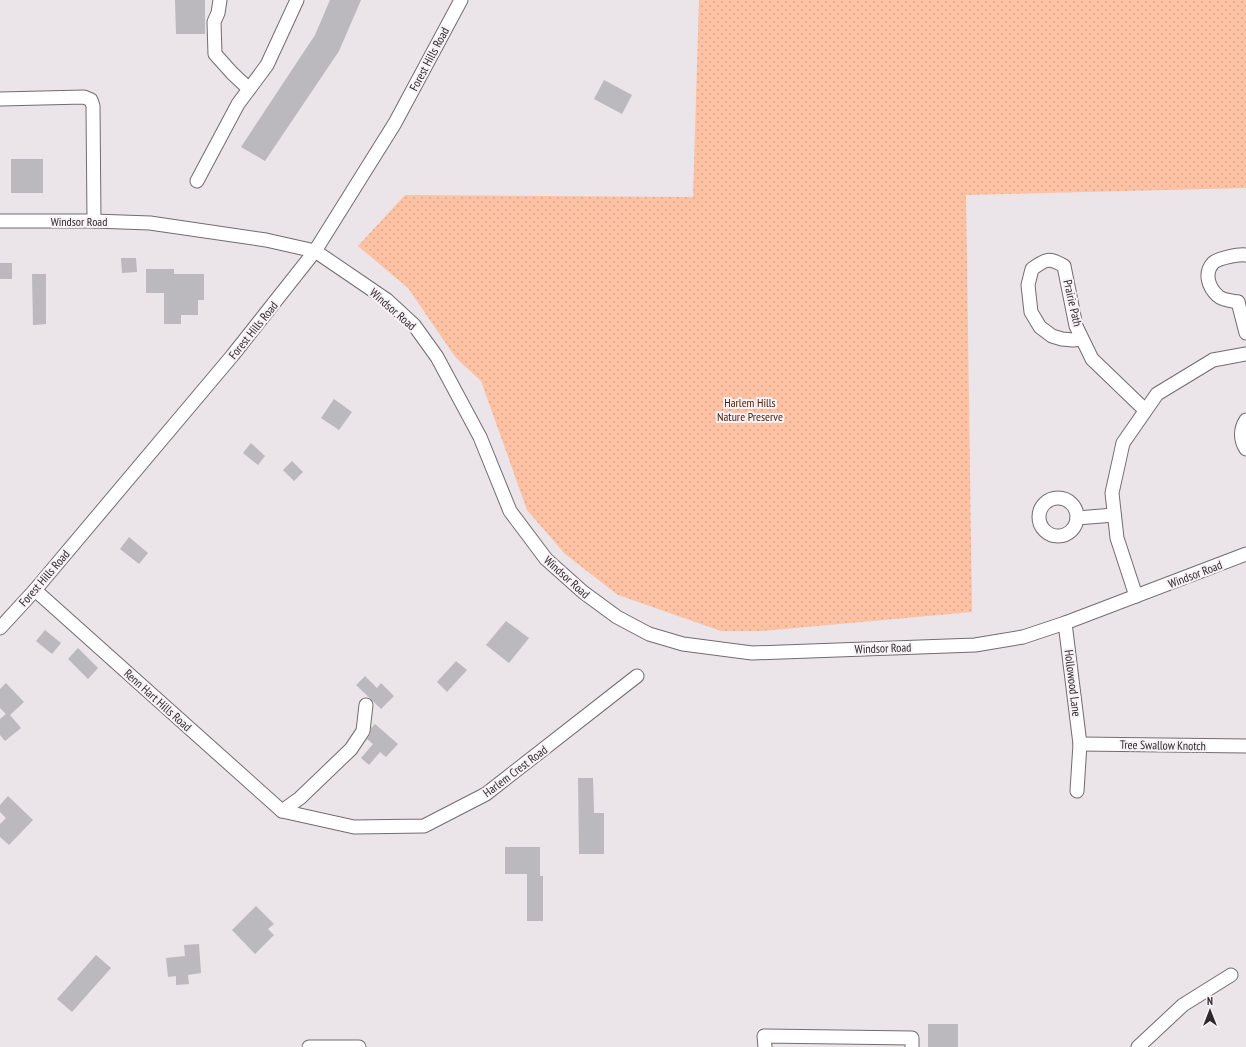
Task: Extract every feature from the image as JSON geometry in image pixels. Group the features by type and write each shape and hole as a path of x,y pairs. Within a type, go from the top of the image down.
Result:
{"street":[{"path":"220,0 218,13 214,22 215,54 249,90"},
{"path":"197,181 238,104 267,65 297,0"},
{"name":"Forest Hills Road","path":"0,628 35,590 232,356 315,251 395,123 461,0"},
{"path":"0,99 84,97 91,100 93,106 94,221"},
{"name":"Windsor Road","path":"0,221 94,221 150,223 266,240 315,251 387,300 414,325 437,357 480,437 510,511 546,559 594,601 617,617 649,634 683,644 752,653 975,645 1023,637 1065,623 1246,554"},
{"path":"1246,255 1218,260 1213,263 1207,272 1211,288 1219,297 1242,299 1246,333"},
{"name":"Prairie Path","path":"1082,339 1062,339 1052,336 1040,327 1031,312 1028,285 1032,269 1043,262 1053,260 1064,266 1076,326 1092,359 1145,410"},
{"path":"1136,596 1117,538 1112,493 1124,443 1157,394 1213,360 1246,354"},
{"path":"1246,420 1242,432 1242,443 1246,449"},
{"path":"1077,518 1114,515"},
{"name":"Renn Hart Hills Road","path":"35,590 282,811"},
{"name":"Hollowood Lane","path":"1065,623 1080,744 1077,790"},
{"name":"Harlem Crest Road","path":"282,811 354,827 424,826 486,794 637,676"},
{"path":"282,811 300,798 351,749 363,731 366,705"},
{"name":"Tree Swallow Knotch","path":"1080,744 1246,746"},
{"path":"1138,1047 1183,1005 1230,974"},
{"path":"765,1047 764,1036 912,1043"},
{"path":"309,1047 359,1047"}],"green space":[{"name":"Harlem Hills Nature Preserve","path":"699,0 1246,0 1246,188 966,195 972,612 762,631 721,631 618,595 565,554 527,510 481,381 456,358 408,288 358,246 405,195 693,197"}],"building":[{"path":"175,0 205,0 205,34 176,34"},
{"path":"330,0 361,0 339,51 265,161 241,147 315,35"},
{"path":"604,80 632,95 622,114 594,99"},
{"path":"11,159 43,159 43,193 11,193"},
{"path":"121,258 136,258 137,272 122,273"},
{"path":"0,263 12,263 12,279 0,279"},
{"path":"146,269 174,269 174,274 204,274 204,300 198,300 198,315 181,315 181,324 164,324 164,293 146,293"},
{"path":"32,274 46,274 46,324 33,325"},
{"path":"334,399 352,412 339,430 321,418"},
{"path":"251,443 265,456 258,465 243,453"},
{"path":"292,461 303,472 294,481 283,470"},
{"path":"129,537 148,553 139,564 120,549"},
{"path":"506,621 529,638 509,663 486,645"},
{"path":"45,630 61,643 52,654 36,641"},
{"path":"78,648 98,668 88,679 68,659"},
{"path":"456,661 467,670 447,692 437,682"},
{"path":"365,676 377,688 381,683 394,696 381,709 356,685"},
{"path":"6,683 24,702 10,715 21,728 5,741 0,735 0,719 6,714 0,708 0,689"},
{"path":"375,724 398,744 386,757 380,752 369,765 361,758 373,744 367,739 370,735 371,728"},
{"path":"578,778 593,778 594,813 604,813 604,854 579,854"},
{"path":"8,796 33,820 9,845 0,837 0,824 6,818 0,812 0,805"},
{"path":"505,847 540,847 540,876 543,876 543,921 527,921 527,874 505,874"},
{"path":"256,906 274,924 268,929 274,935 255,954 232,930"},
{"path":"199,944 201,973 188,975 189,984 176,985 176,976 168,977 166,958 185,956 184,945"},
{"path":"96,955 111,968 72,1012 57,999"},
{"path":"928,1024 958,1024 958,1047 928,1047"}]}
